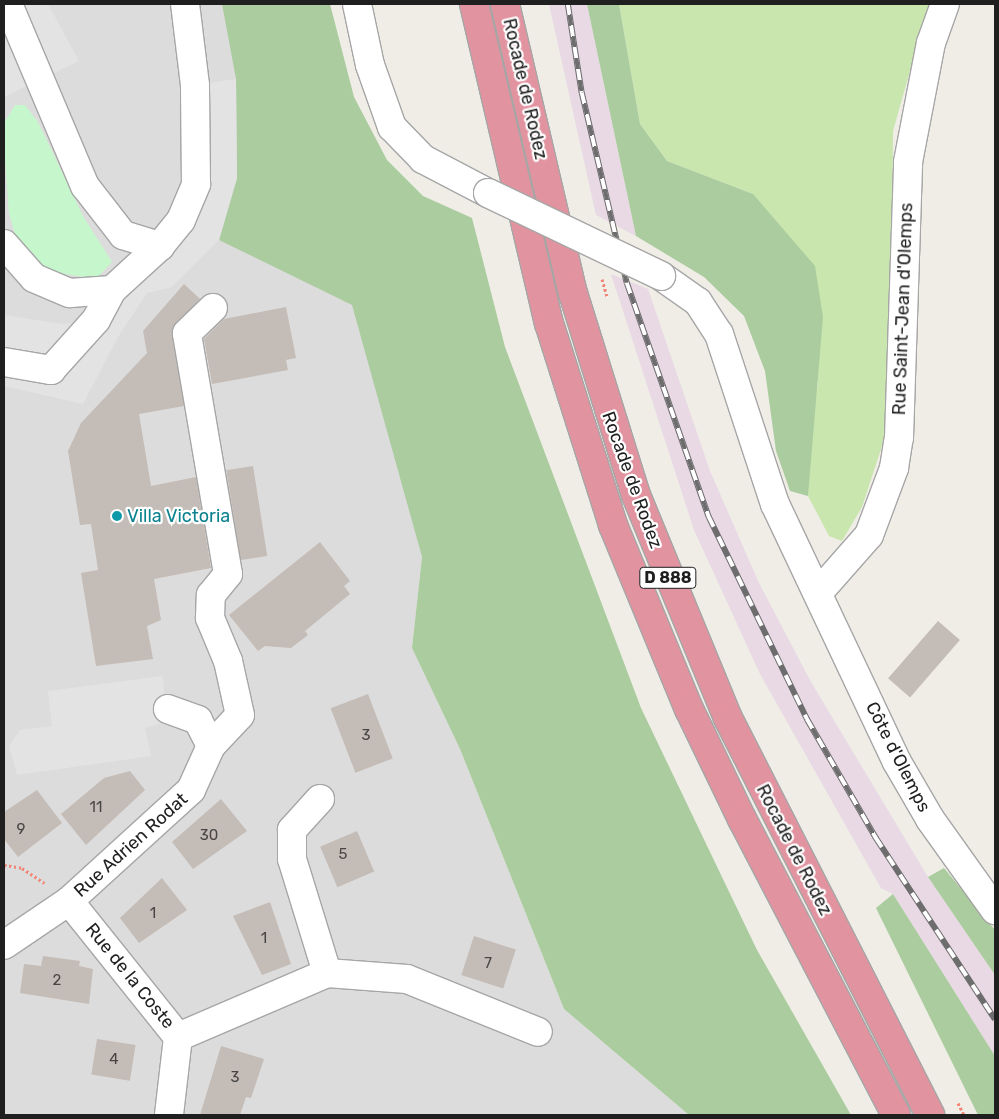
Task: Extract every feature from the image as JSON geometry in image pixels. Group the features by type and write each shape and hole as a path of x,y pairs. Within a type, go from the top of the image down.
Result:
{"highway":[{"name":"Rocade de Rodez","path":"474,4 549,323 613,525 686,700 742,820 896,1115"},
{"name":"Rocade de Rodez","path":"505,4 573,293 636,495 728,718 930,1115"}],"street":[{"path":"8,4 85,186 123,235 160,246"},
{"path":"4,362 50,370 96,320 112,290 160,246 181,220 196,184 195,85 185,4"},
{"name":"Côte d'Olemps","path":"357,4 370,65 392,127 423,159 488,193 661,276 698,302 720,334 775,504 897,762 930,819 995,910"},
{"name":"Rue Saint-Jean d'Olemps","path":"818,594 869,535 894,468 899,438 908,162 931,43 945,4"},
{"path":"4,244 34,278 70,293 112,290"},
{"name":"Rue Adrien Rodat","path":"4,945 69,901 191,790 211,746 240,716 228,660 210,618 211,595 228,574 187,332 213,308"},
{"path":"168,709 198,720 211,746"},
{"path":"320,798 292,830 292,859 328,973"},
{"name":"Rue de la Coste","path":"69,901 178,1037 169,1115"},
{"path":"178,1037 328,973 407,979 538,1032"}],"path":[{"path":"602,277 609,305"},
{"path":"4,865 22,868 69,901"},
{"path":"956,1098 964,1115"}],"shaded area":[{"path":"4,4 276,4 422,557 412,648 460,749 564,1009 689,1115 4,1115"},
{"path":"4,4 48,4 79,61 4,97"},
{"path":"549,4 587,4 636,236 596,215"},
{"path":"236,79 237,178 219,240 172,287 147,293 118,337 83,404 4,386 4,315 62,324 96,320 181,220 195,85"},
{"path":"611,274 648,289 710,471 759,583 811,682 928,877 995,975 995,1056 893,894 881,888 760,674 694,530"},
{"path":"163,676 166,722 145,728 151,756 17,775 9,746 20,730 52,726 48,691"}],"green space":[{"path":"222,4 330,4 354,97 387,160 423,196 472,218 505,347 641,708 757,950 851,1115 689,1115 564,1009 460,749 412,648 422,557 352,305 219,240 237,178 236,79"},
{"path":"587,4 619,4 640,124 667,161 753,194 815,266 823,317 808,496 790,491 776,451 765,371 744,316 704,277 636,236"},
{"path":"619,4 929,4 893,131 892,309 885,437 862,507 842,541 829,536 808,496 810,434 818,383 753,194 667,161 640,124"},
{"path":"15,105 25,105 38,122 83,216 112,262 96,279 41,270 18,246 9,213 4,147 4,123"},
{"path":"944,868 995,930 995,975 928,877"},
{"path":"893,894 995,1056 995,1115 978,1115 876,908"}],"building":[{"path":"184,284 200,299 172,329 184,406 139,414 151,486 196,477 211,568 154,579 161,620 147,626 153,659 96,666 81,573 98,570 91,524 80,525 68,451 81,423 147,353 143,331"},
{"path":"286,307 296,358 286,360 288,370 212,384 204,339 224,319"},
{"path":"253,466 267,556 241,560 226,470"},
{"path":"320,542 350,581 344,586 350,594 305,631 308,635 291,648 265,646 258,651 229,615"},
{"path":"938,621 960,640 910,697 888,678"},
{"path":"368,694 393,758 355,773 331,708"},
{"path":"130,771 145,790 86,845 61,814 104,778"},
{"path":"37,790 62,823 18,857 4,839 4,812"},
{"path":"221,799 247,831 193,869 172,842"},
{"path":"357,831 374,872 337,887 320,847"},
{"path":"162,878 187,910 139,943 120,918"},
{"path":"270,902 291,964 262,975 233,916"},
{"path":"474,936 516,950 503,989 461,975"},
{"path":"43,956 80,961 79,966 93,969 89,1004 20,993 24,964 41,966"},
{"path":"97,1039 136,1045 130,1081 91,1075"},
{"path":"221,1046 264,1059 251,1098 246,1097 240,1115 200,1115"}],"railway":[{"path":"568,4 582,93 627,283 709,517 807,719 876,838 995,1019"}],"place":[{"name":"Villa Victoria","path":"117,516"}]}
